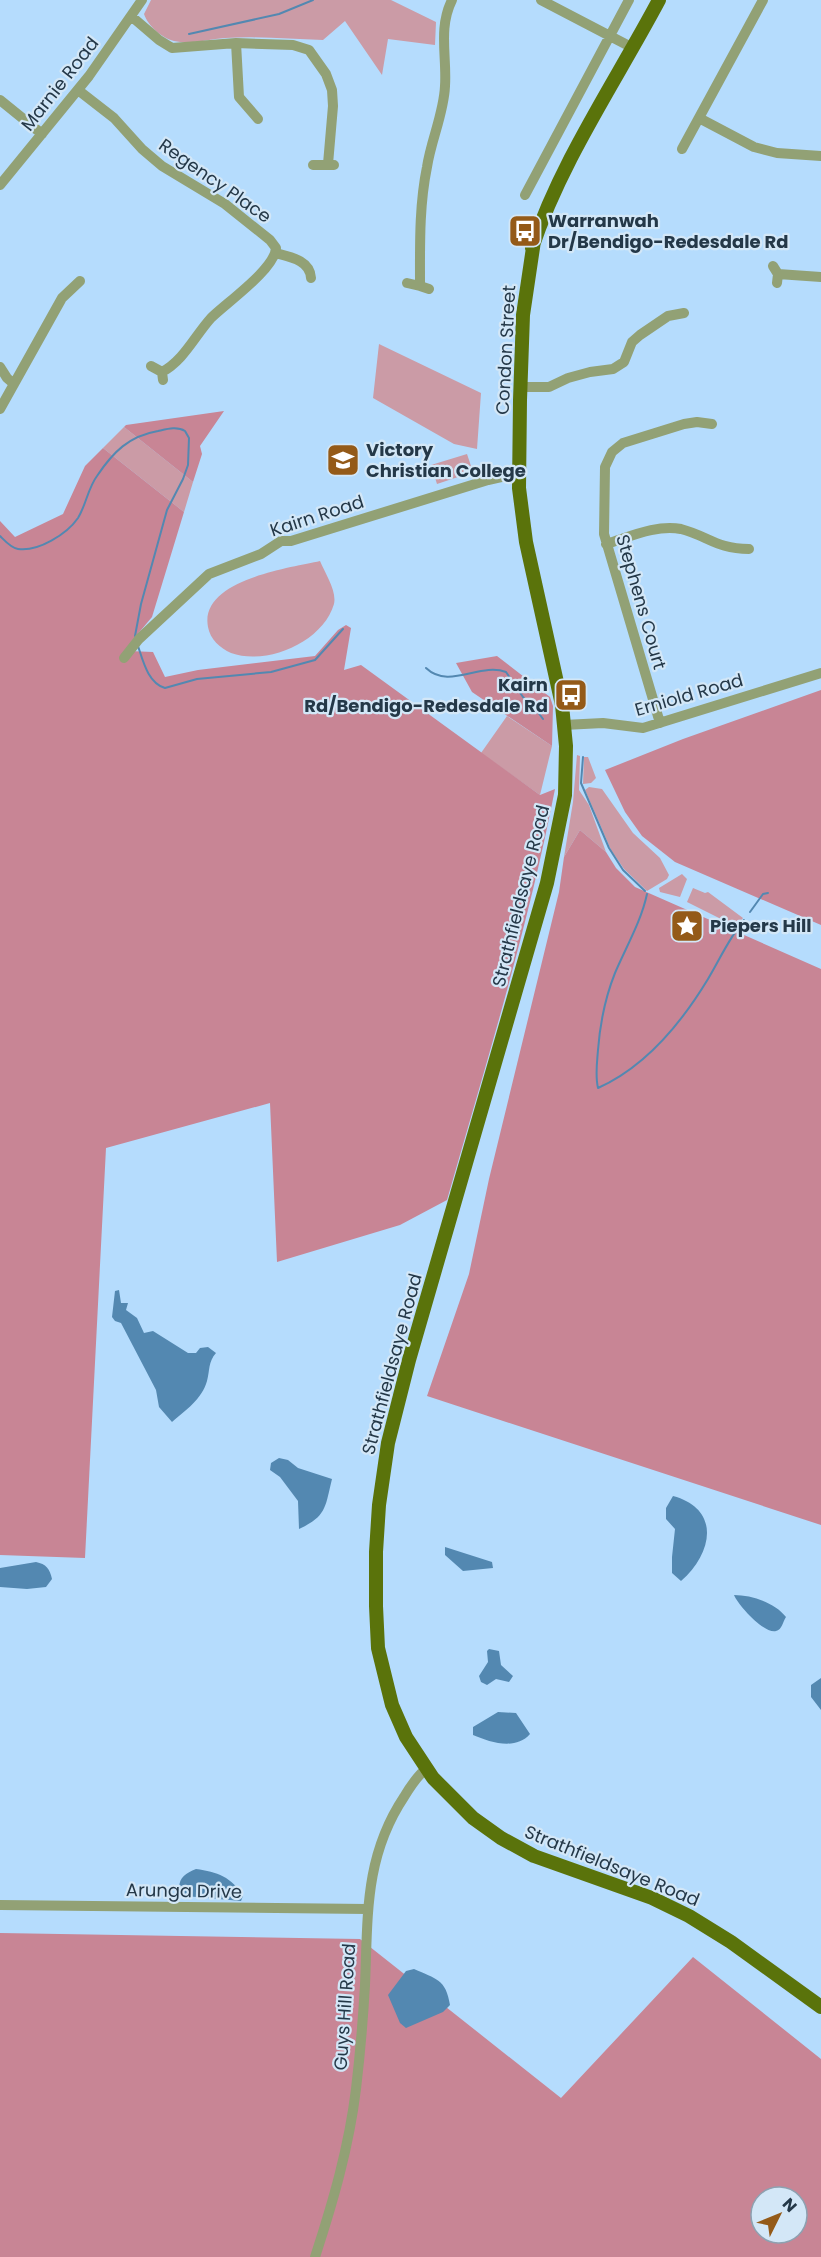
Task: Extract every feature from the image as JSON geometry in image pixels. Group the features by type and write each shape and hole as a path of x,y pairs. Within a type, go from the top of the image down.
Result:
{"main road":[{"name":"Condon Street","path":"564,725 559,686 526,542 514,474 514,330 519,286 534,241 564,170 659,0"},
{"name":"Condon Street","path":"514,474 525,297 534,241"},
{"name":"Strathfieldsaye Road","path":"564,725 567,778 556,846 393,1422 382,1480 376,1552 378,1648 392,1705 406,1737 426,1769 462,1808 501,1838 534,1856 652,1898 689,1916 731,1942 821,2007"}],"street":[{"name":"Marnie Road","path":"0,185 78,90 142,0"},
{"path":"407,283 424,287 421,223 426,167 444,97 443,39 447,11 452,0"},
{"path":"541,0 633,48"},
{"path":"525,195 629,0"},
{"path":"682,149 763,0"},
{"path":"130,16 172,48 236,43 300,45 309,50 329,80 333,97 332,165 313,165"},
{"path":"236,43 239,97 259,120"},
{"name":"Regency Place","path":"78,90 114,118 142,149 167,170 225,204 270,240 274,245 275,253"},
{"path":"0,100 42,134"},
{"path":"699,118 754,147 777,153 821,156"},
{"path":"151,366 162,376 177,362 211,318 250,285 275,253 305,264 310,269 311,278"},
{"path":"776,274 821,276"},
{"path":"0,409 62,298 80,281"},
{"path":"521,387 549,387 568,378 619,367 637,337 668,316 684,313"},
{"path":"0,367 14,384"},
{"name":"Stephens Court","path":"660,723 606,544 603,526 605,466 612,452 623,443 691,422 712,424"},
{"name":"Kairn Road","path":"124,658 139,639 190,590 215,571 261,554 281,541 291,542 514,474"},
{"path":"606,544 658,529 674,528 723,547 749,549"},
{"name":"Erniold Road","path":"564,725 603,723 638,729 821,673"},
{"name":"Guys Hill Road","path":"315,2257 343,2164 356,2092 363,2025 367,1909 372,1875 384,1833 408,1790 426,1769"},
{"name":"Arunga Drive","path":"0,1905 367,1909"}],"shaded area":[{"path":"151,0 391,0 436,22 435,45 388,39 382,75 345,21 323,40 237,37 180,42 165,37 149,23 144,14"},
{"path":"379,344 481,393 477,449 454,444 373,398"},
{"path":"224,411 200,446 202,454 193,482 124,427 126,425"},
{"path":"124,427 193,482 184,512 103,448"},
{"path":"103,448 184,512 152,617 131,642 129,651 153,652 165,677 198,670 315,656 338,630 346,625 351,628 344,670 361,665 540,795 555,789 519,944 447,1200 400,1225 277,1262 270,1103 106,1148 85,1558 0,1555 0,521 15,537 63,514 85,466"},
{"path":"467,454 473,472 437,484 431,465"},
{"path":"320,561 332,588 334,604 328,618 306,640 277,653 245,656 227,651 213,639 208,627 209,611 217,598 231,587 269,573"},
{"path":"497,656 550,697 553,706 552,746 472,692 456,663"},
{"path":"821,690 821,925 675,862 642,836 625,812 605,770 683,739"},
{"path":"507,716 552,746 540,795 481,753"},
{"path":"577,755 580,756 579,790 589,805 606,852 580,830 564,857 573,802"},
{"path":"584,757 588,757 596,778 591,783 583,784"},
{"path":"589,787 602,789 633,833 660,858 669,875 667,879 647,891 624,869 611,850 585,790"},
{"path":"580,830 606,852 616,868 635,887 821,969 821,1525 427,1396 469,1274 489,1179 559,892 564,857"},
{"path":"682,874 687,879 680,897 660,892 659,888"},
{"path":"693,888 708,892 743,918 737,927 687,902"},
{"path":"0,1933 360,1939 561,2098 693,1957 821,2059 821,2257 0,2257"}],"water":[{"path":"119,1290 121,1303 128,1303 126,1310 137,1318 144,1333 153,1331 188,1353 196,1353 200,1348 208,1347 216,1353 210,1363 205,1387 193,1404 172,1422 159,1407 156,1390 121,1323 112,1317 115,1291"},
{"path":"279,1458 288,1460 298,1468 332,1479 328,1497 320,1515 299,1529 298,1501 280,1477 270,1470 271,1463"},
{"path":"673,1496 688,1502 699,1511 705,1521 707,1533 700,1558 681,1581 672,1573 675,1529 666,1519 666,1508"},
{"path":"445,1547 492,1562 493,1568 463,1571 445,1555"},
{"path":"36,1562 45,1566 50,1572 52,1579 46,1587 27,1589 0,1587 0,1568"},
{"path":"734,1595 755,1598 776,1608 786,1617 781,1627 776,1631 771,1631 758,1624"},
{"path":"489,1649 499,1651 501,1665 513,1676 509,1682 496,1679 487,1685 481,1682 479,1676 488,1662 487,1651"},
{"path":"821,1678 821,1710 811,1697 811,1685"},
{"path":"498,1712 516,1713 530,1734 510,1744 502,1744 473,1735 473,1727"},
{"path":"196,1869 217,1874 229,1880 243,1896 241,1901 185,1896 180,1893 182,1878"},
{"path":"414,1969 443,1985 450,2005 443,2012 406,2028 400,2023 388,1995 406,1971"}],"waterway":[{"path":"189,34 279,14 313,0"},
{"path":"0,536 18,549 34,548 51,541 67,530 78,518 94,481 109,460 123,446 148,433 172,428 185,431 189,438 188,465 167,510 141,604 135,636"},
{"path":"138,646 150,676 165,688 197,679 271,672 315,660 343,629"},
{"path":"426,668 435,674 445,676 486,670 506,672 523,697 543,719"},
{"path":"583,757 581,783 609,848 623,870 645,891"},
{"path":"750,912 763,894 768,893"},
{"path":"647,894 606,1001 598,1050 596,1074 598,1088 631,1068 661,1042 698,995 729,941 744,920"}],"place":[{"name":"Warranwah Dr/Bendigo-Redesdale Rd","path":"525,231"},
{"name":"Victory Christian College","path":"343,460"},
{"name":"Kairn Rd/Bendigo-Redesdale Rd","path":"571,695"},
{"name":"Piepers Hill","path":"687,926"}]}
